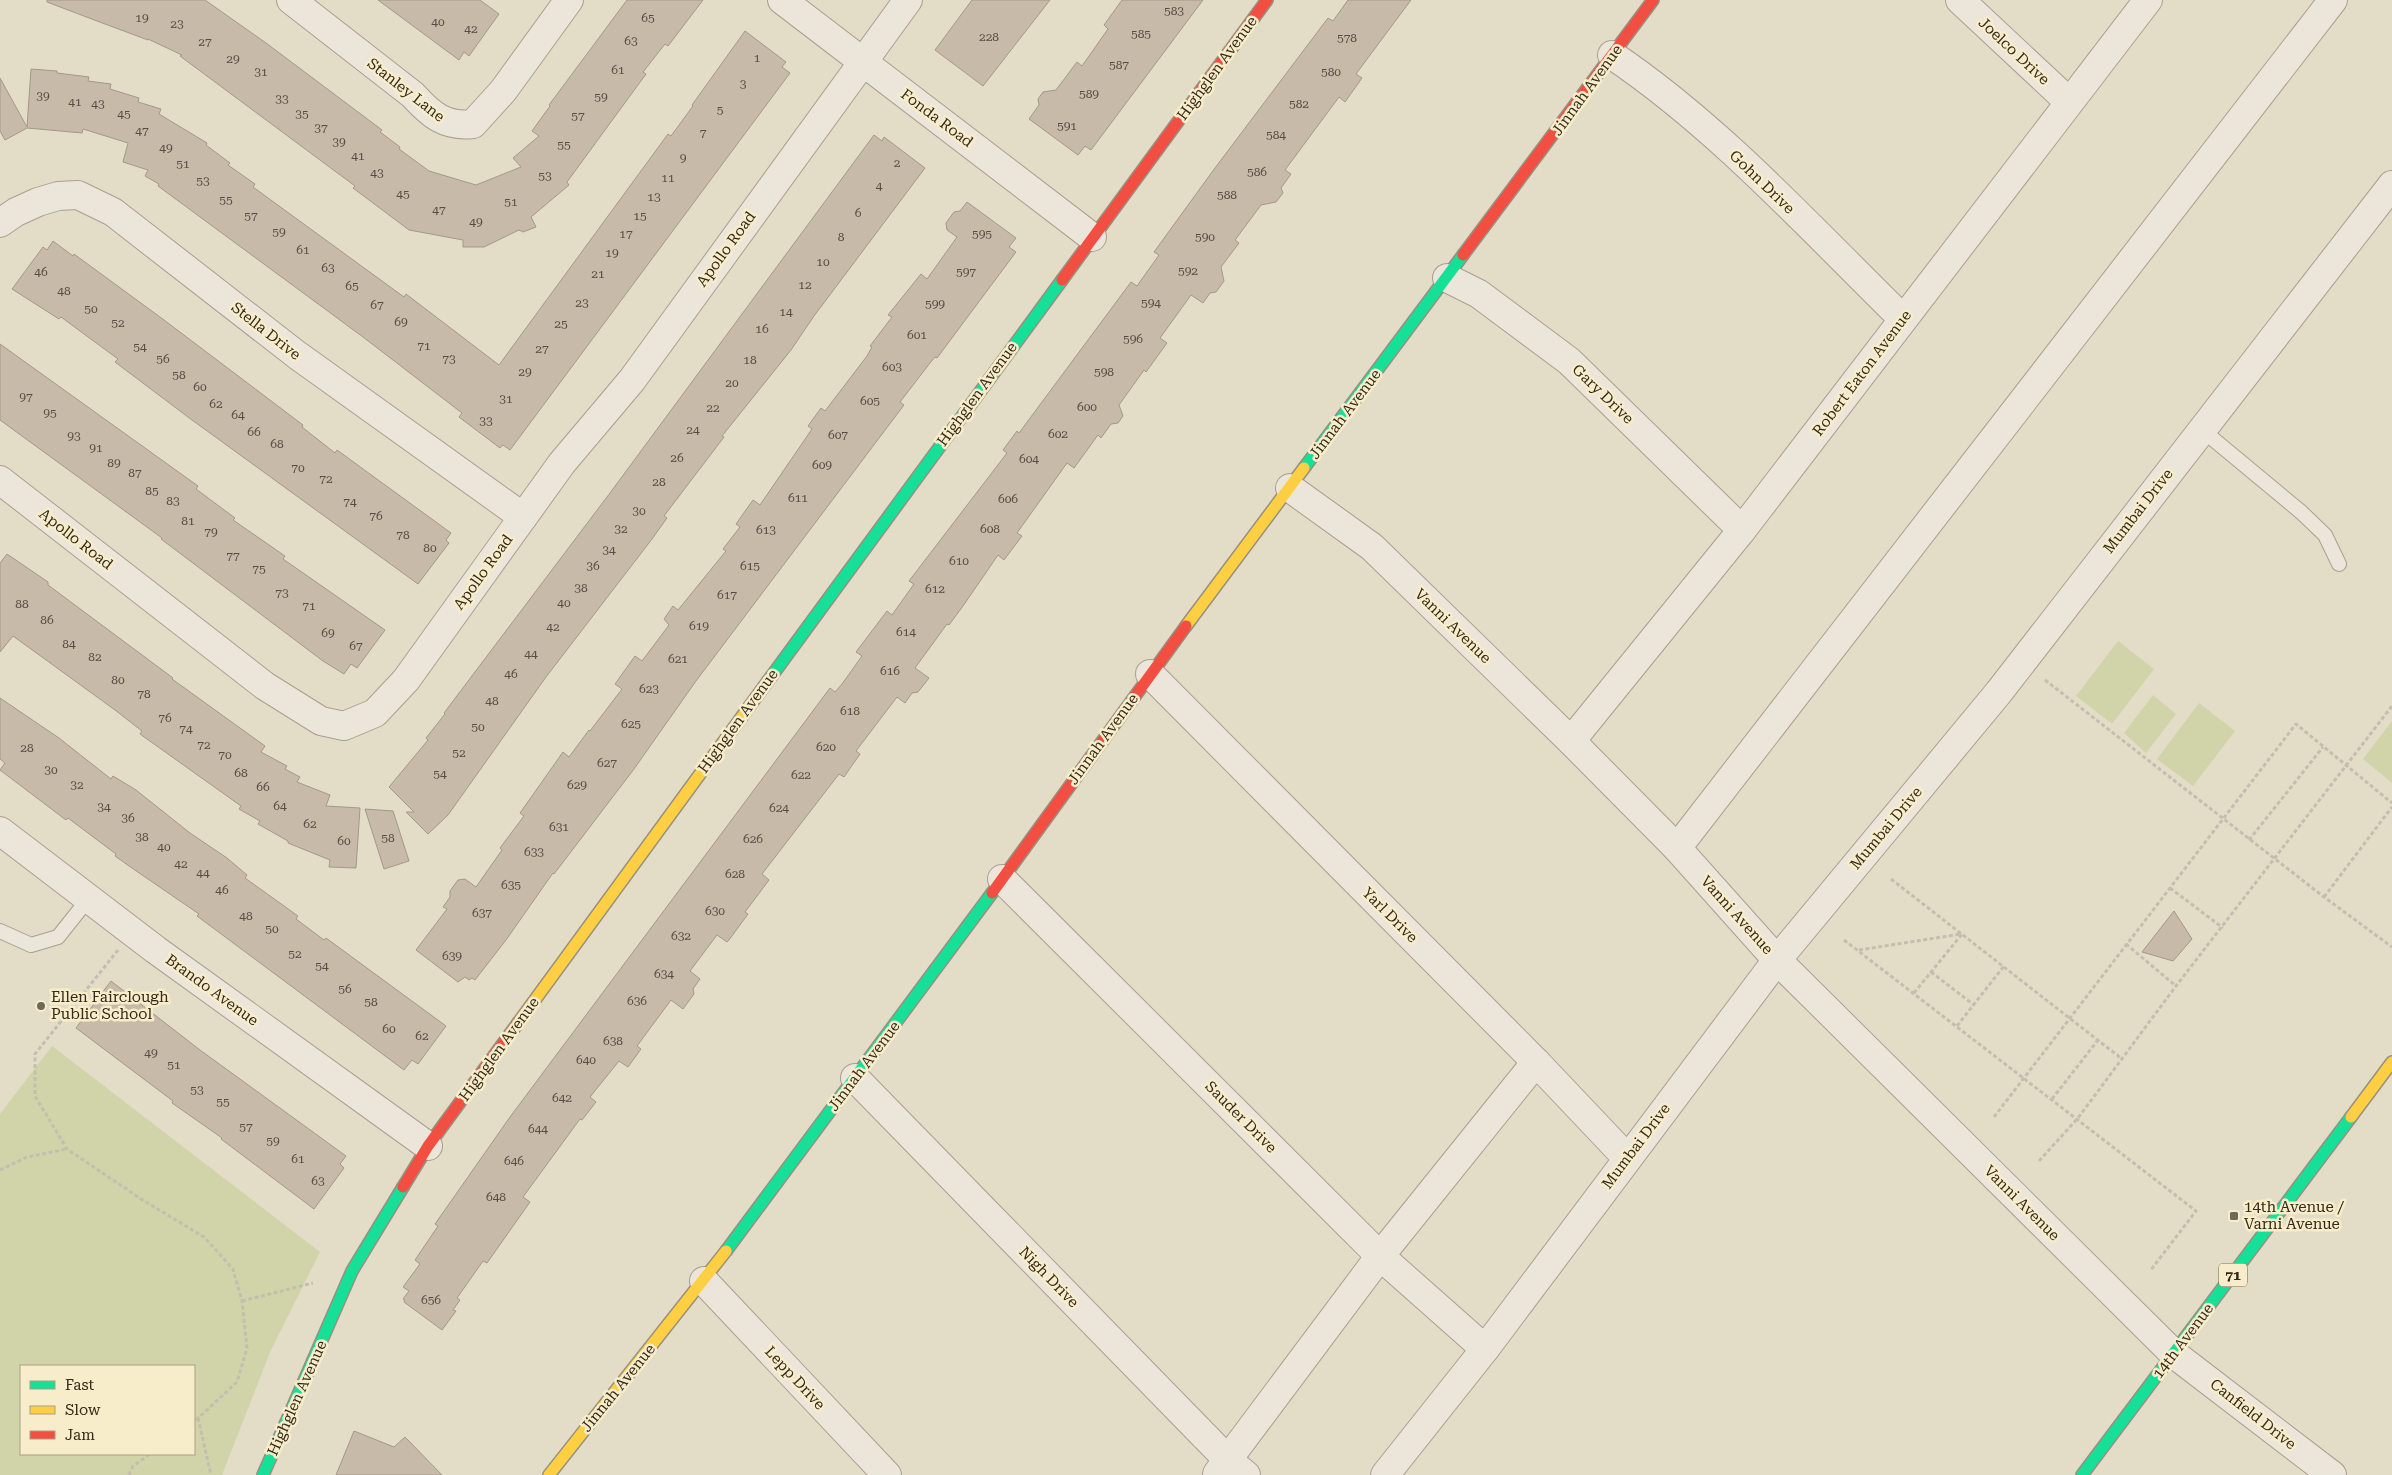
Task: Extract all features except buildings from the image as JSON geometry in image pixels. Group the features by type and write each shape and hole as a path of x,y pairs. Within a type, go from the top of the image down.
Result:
{"street":[{"name":"Stanley Lane","path":"291,0 413,95 427,110 442,120 458,126 473,124 503,91 569,0"},
{"name":"Fonda Road","path":"782,0 1092,237"},
{"name":"Apollo Road","path":"0,480 265,686 321,721 344,726 375,712 406,680 562,463 632,380 908,0"},
{"name":"Highglen Avenue","path":"263,1475 352,1271 428,1146 1267,0"},
{"name":"Jinnah Avenue","path":"549,1475 704,1281 1002,879 1150,674 1653,0"},
{"name":"Joelco Drive","path":"1960,0 2068,101"},
{"name":"Robert Eaton Avenue","path":"1571,741 1742,530 2068,101 2148,0"},
{"path":"1677,848 2333,0"},
{"name":"Gohn Drive","path":"1612,55 1652,82 1744,163 1903,319"},
{"name":"Mumbai Drive","path":"1385,1475 1485,1349 1777,960 1999,692 2392,185"},
{"name":"Stella Drive","path":"0,223 30,205 58,196 78,195 113,212 297,354 522,517"},
{"name":"Gary Drive","path":"1447,278 1479,294 1569,361 1742,530"},
{"name":"Vanni Avenue","path":"1290,488 1372,547 1571,741 1677,848 1777,960 2174,1354"},
{"name":"Yarl Drive","path":"1150,674 1536,1062 1627,1158"},
{"name":"Brando Avenue","path":"0,831 132,932 428,1146"},
{"name":"Sauder Drive","path":"1002,879 1380,1256 1485,1349"},
{"path":"1230,1470 1380,1256 1536,1062"},
{"name":"14th Avenue","path":"2082,1475 2392,1062"},
{"name":"Nigh Drive","path":"855,1078 1230,1470"},
{"name":"Lepp Drive","path":"704,1281 887,1475"},
{"name":"Canfield Drive","path":"2174,1354 2332,1475"}],"lane":[{"path":"2201,429 2304,514 2325,536 2339,564"},
{"path":"0,931 31,945 58,937 89,898"}],"path":[{"path":"2045,680 2249,840 2392,947"},
{"path":"2039,1161 2078,1118 2176,986 2392,706"},
{"path":"1994,1117 2296,724 2392,802"},
{"path":"2249,840 2323,746"},
{"path":"2324,897 2392,807"},
{"path":"1891,879 2122,1059"},
{"path":"2170,888 2222,928"},
{"path":"132,932 35,1054 35,1096 67,1149 141,1199 204,1237 233,1270 242,1301 247,1348 237,1382 195,1421"},
{"path":"1858,950 1962,934"},
{"path":"1914,993 1962,934"},
{"path":"1844,940 2078,1118 2196,1212 2150,1271"},
{"path":"2126,944 2176,986"},
{"path":"1958,1026 2004,966"},
{"path":"1932,972 1974,1005"},
{"path":"2052,1099 2098,1040"},
{"path":"0,1170 27,1157 67,1149"},
{"path":"242,1301 313,1283"},
{"path":"198,1418 211,1475"},
{"path":"129,1475 133,1466 149,1455"}],"green space":[{"path":"2118,641 2154,669 2112,724 2076,696"},
{"path":"2153,695 2176,714 2146,753 2124,733"},
{"path":"2199,703 2235,731 2193,786 2157,759"},
{"path":"2392,721 2392,783 2363,759"},
{"path":"52,1046 320,1252 271,1350 222,1475 0,1475 0,1114"}],"traffic: fast":[{"path":"1304,468 1463,255"},
{"path":"768,681 1062,280"},
{"path":"726,1251 992,893"},
{"path":"2082,1475 2351,1117"},
{"path":"263,1475 352,1271 403,1187"}],"traffic: slow":[{"path":"1186,626 1304,468"},
{"path":"518,1023 768,681"},
{"path":"2351,1117 2392,1062"},
{"path":"549,1475 726,1251"}],"traffic: jam":[{"path":"1062,280 1267,0"},
{"path":"1463,255 1653,0"},
{"path":"992,893 1186,626"},
{"path":"403,1187 428,1146 518,1023"}],"place":[{"name":"Ellen Fairclough Public School","path":"41,1006"},
{"name":"14th Avenue / Varni Avenue","path":"2234,1216"}]}
